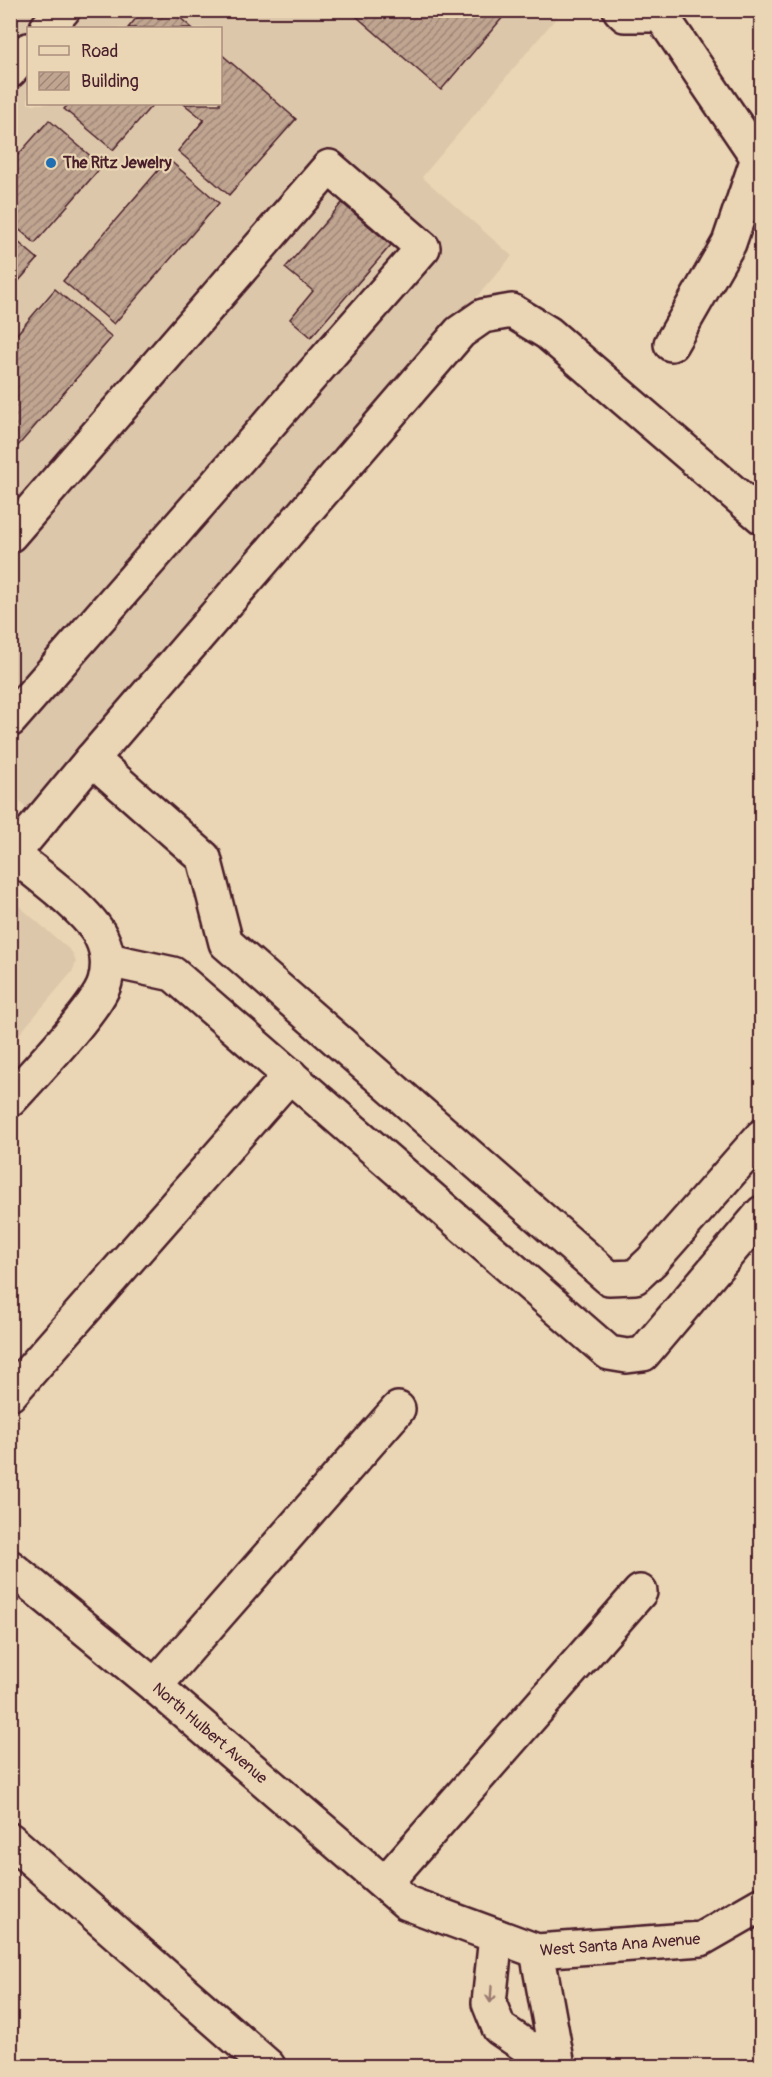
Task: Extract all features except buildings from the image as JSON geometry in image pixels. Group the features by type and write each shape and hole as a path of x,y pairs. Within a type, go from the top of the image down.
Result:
{"street":[{"path":"48,27 63,10"},
{"path":"620,10 626,15 665,14 758,159 729,243 671,344"},
{"path":"10,71 27,51"},
{"path":"10,535 329,167 423,248 11,719"},
{"path":"10,1100 95,1002 105,983 108,960 100,936 84,915 12,853 460,332 483,316 512,311 548,333 762,517"},
{"path":"92,759 204,858 226,943 609,1278 634,1277 652,1261 762,1136"},
{"path":"108,960 173,974 609,1353 627,1356 643,1354 762,1213"},
{"path":"10,1394 290,1075"},
{"path":"155,1686 398,1409"},
{"name":"North Hulbert Avenue","path":"10,1566 155,1686 396,1893"},
{"path":"396,1893 640,1592"},
{"path":"10,1840 268,2067"},
{"name":"West Santa Ana Avenue","path":"396,1893 537,1951 701,1939 762,1904"},
{"path":"496,1936 489,2003 499,2028 556,2067"},
{"path":"537,1951 556,2067"}],"shaded area":[{"path":"11,11 562,11 422,177 512,256 32,813 11,794"},
{"path":"11,899 72,952 76,962 72,972 11,1044"}],"place":[{"name":"The Ritz Jewelry","path":"51,163"}]}
